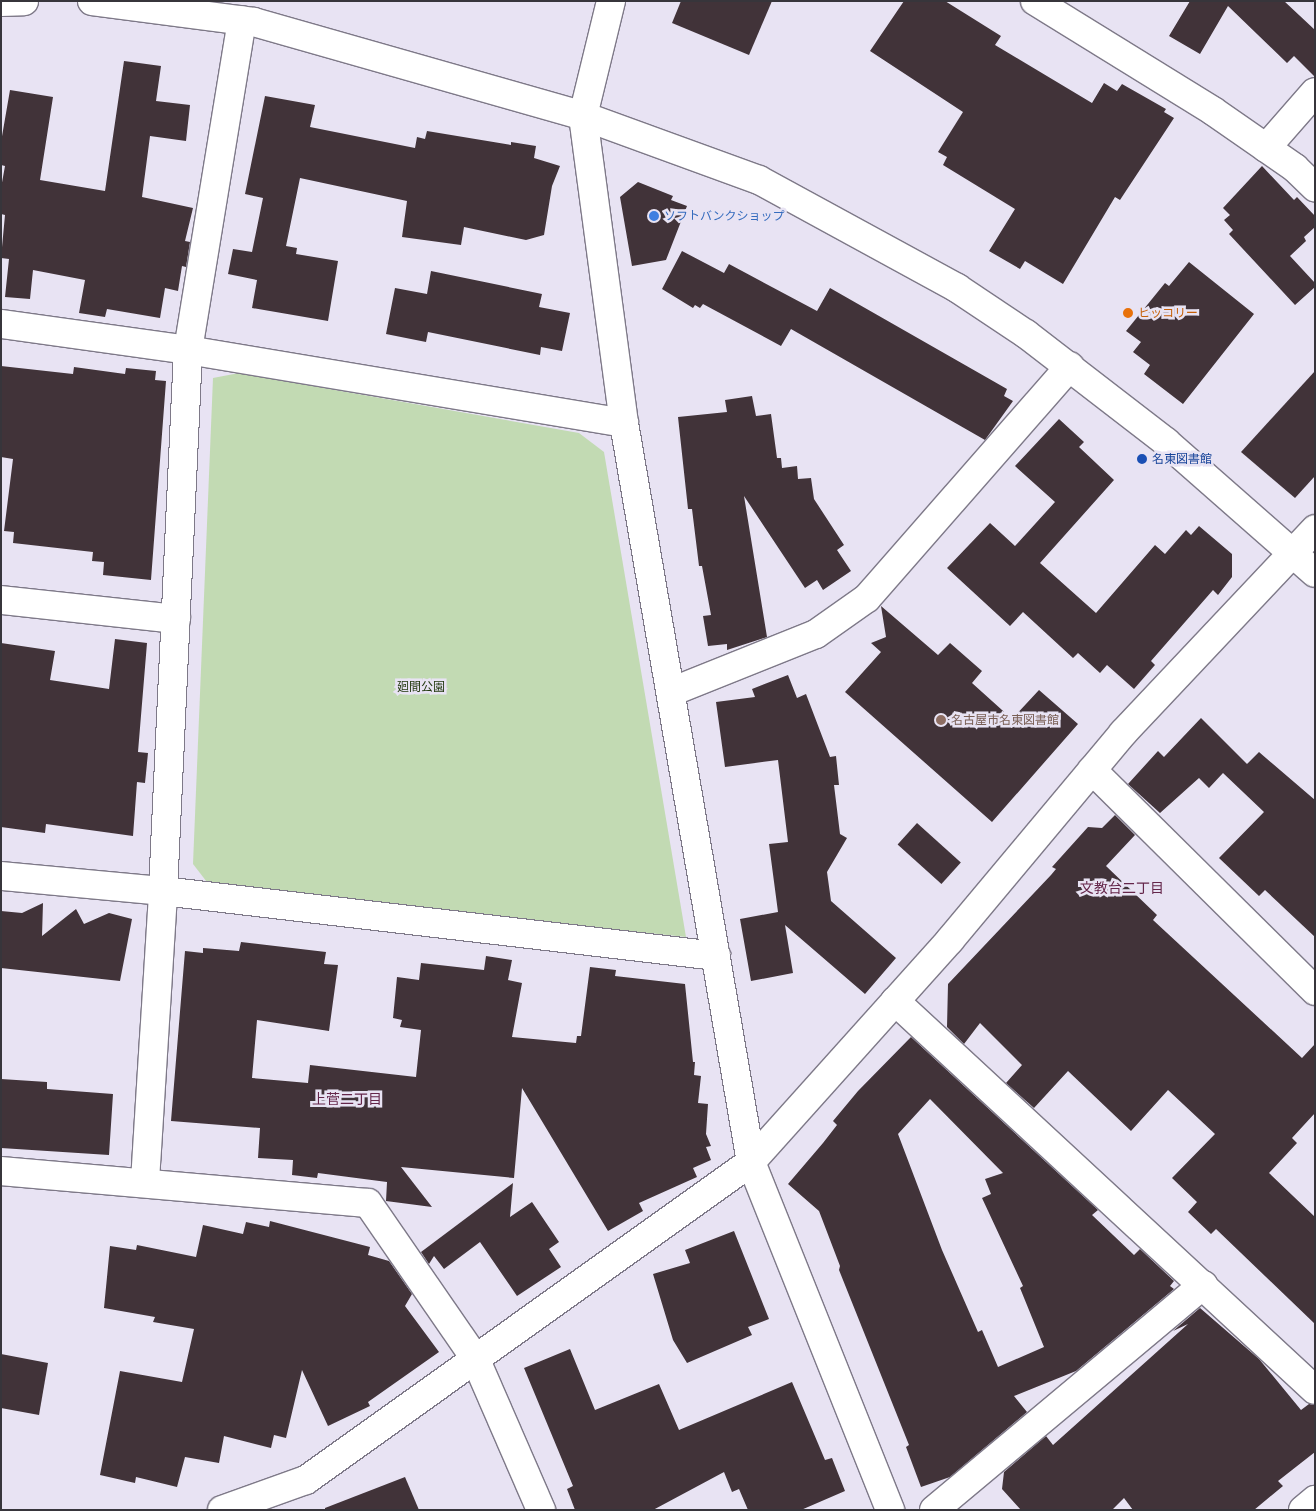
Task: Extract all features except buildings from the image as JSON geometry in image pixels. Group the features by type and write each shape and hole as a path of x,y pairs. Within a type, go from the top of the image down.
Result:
{"street":[{"path":"1,2 24,1"},
{"path":"92,1 242,20 453,76 512,98 583,116 758,180 956,288 1070,366 1166,442 1315,574"},
{"path":"611,1 583,116 624,423 751,1162 890,1510"},
{"path":"1035,1 1213,111 1295,168 1315,187"},
{"path":"145,1181 163,891 188,350 242,20"},
{"path":"1266,148 1315,92"},
{"path":"1,324 188,350 624,423"},
{"path":"671,692 816,634 867,598 1070,366"},
{"path":"222,1510 306,1480 751,1162 895,1001 1092,770 1315,529"},
{"path":"1,600 176,619"},
{"path":"1092,770 1315,992"},
{"path":"1,876 163,891 716,956"},
{"path":"895,1001 1315,1390"},
{"path":"1,1170 145,1181 368,1203 475,1358 541,1510"},
{"path":"934,1510 1203,1286"},
{"path":"1303,1510 1315,1500"}],"green space":[{"name":"廻間公園","path":"239,373 579,433 604,452 686,937 210,886 193,864 213,378"}],"place":[{"name":"ソフトバンクショップ","path":"654,216"},
{"name":"ヒッコリー","path":"1128,313"},
{"name":"名東図書館","path":"1142,459"},
{"name":"名古屋市名東図書館","path":"941,720"}],"district":[{"name":"文教台二丁目","path":"1122,888"},
{"name":"上菅二丁目","path":"347,1099"}]}
